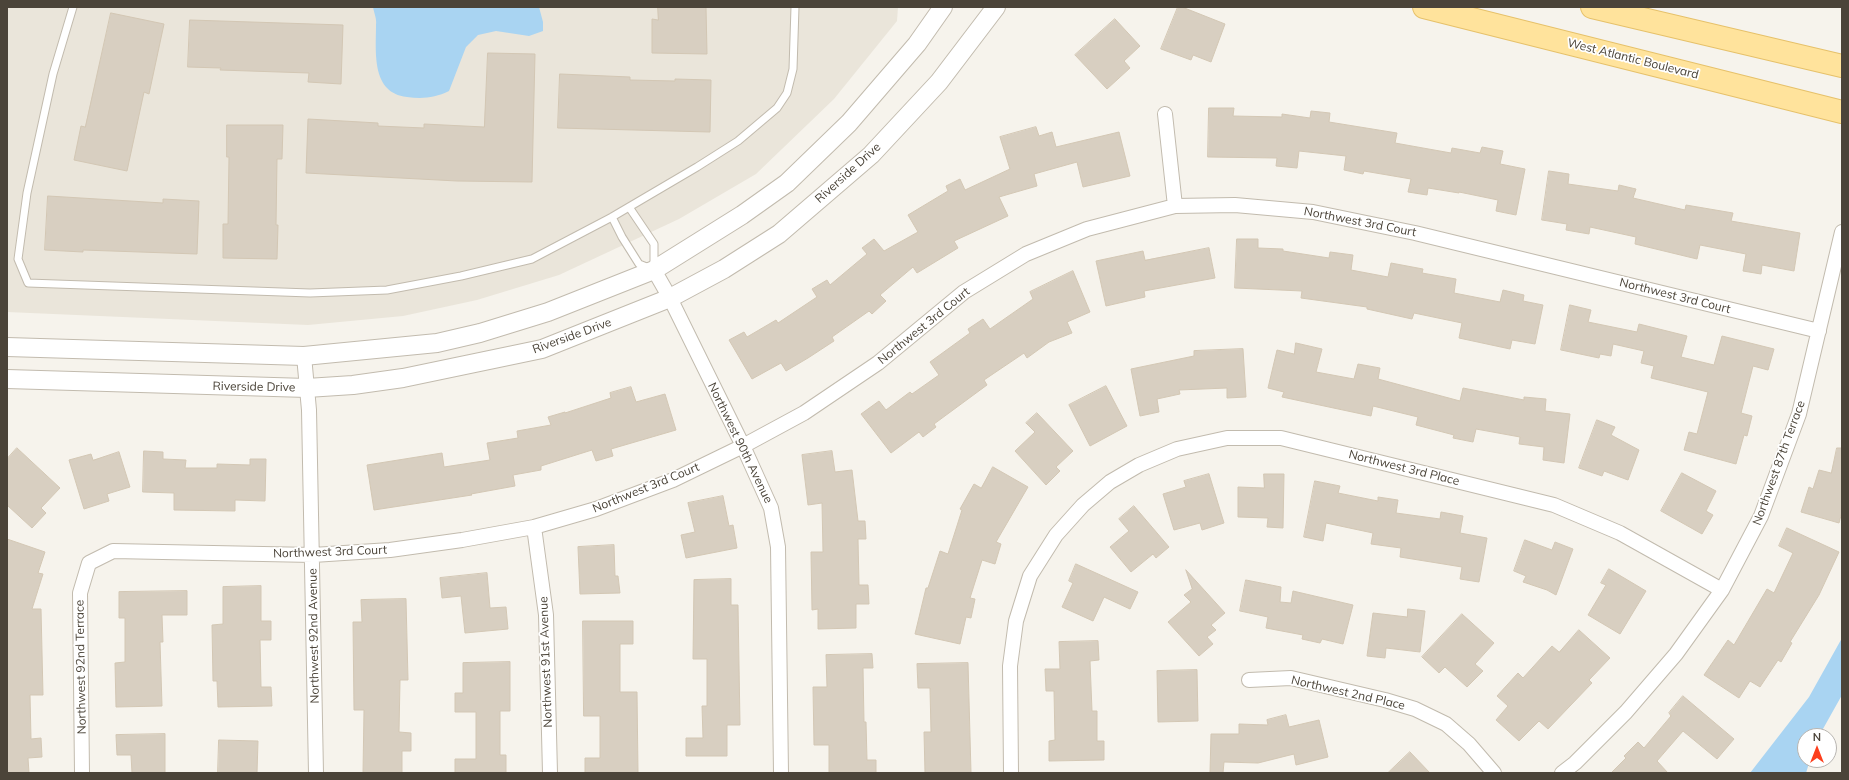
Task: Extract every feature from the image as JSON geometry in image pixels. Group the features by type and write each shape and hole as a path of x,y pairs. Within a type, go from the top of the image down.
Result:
{"main road":[{"name":"West Atlantic Boulevard","path":"1424,7 1842,112"},
{"path":"1592,7 1842,66"}],"street":[{"path":"7,347 304,356 437,343 473,335 548,312 654,270 742,215 787,183 849,123 916,44 942,7"},
{"name":"Riverside Drive","path":"7,379 307,388 353,385 403,378 542,349 670,298 724,269 779,234 871,155 939,82 996,7"},
{"path":"1165,114 1175,206"},
{"name":"Northwest 3rd Court","path":"89,563 113,551 313,555 397,549 462,540 534,527 596,509 673,480 743,446 804,413 878,363 964,292 1026,254 1087,229 1175,206 1235,205 1314,212 1415,233 1819,331"},
{"name":"Northwest 87th Terrace","path":"1562,773 1575,763 1626,712 1676,654 1722,590 1761,516 1799,414 1842,232"},
{"name":"Northwest 90th Avenue","path":"654,270 670,298 772,508 778,547 781,773"},
{"name":"Northwest 92nd Avenue","path":"304,356 307,388 313,555 316,773"},
{"name":"Northwest 3rd Place","path":"1011,773 1010,666 1016,621 1030,576 1056,535 1083,505 1110,482 1140,465 1177,449 1227,438 1281,438 1554,505 1620,534 1722,590"},
{"name":"Northwest 91st Avenue","path":"534,527 546,615 550,773"},
{"name":"Northwest 92nd Terrace","path":"82,773 80,593 89,563"},
{"name":"Northwest 2nd Place","path":"1249,680 1291,678 1385,700 1415,709 1446,724 1469,744 1494,773"}],"lane":[{"path":"73,7 53,74 27,193 18,259 28,283 310,294 387,290 461,276 532,259 629,207 738,141 777,108 787,93 793,69 795,7"},
{"path":"612,217 622,237 640,264 654,270 654,244 629,207"}],"shaded area":[{"path":"8,7 898,7 897,21 834,99 756,174 679,219 559,275 477,300 403,316 308,325 7,312"}],"water":[{"path":"373,7 539,7 543,22 543,31 529,36 496,31 478,35 466,47 449,91 428,97 407,97 395,94 387,88 381,80 376,59 376,20"},
{"path":"1842,638 1842,695 1823,728 1797,728 1797,768 1808,768 1806,773 1750,773 1809,697"}],"building":[{"path":"658,7 706,7 707,54 652,53 652,19 658,20"},
{"path":"1178,7 1182,7 1225,24 1211,62 1193,55 1191,60 1161,49"},
{"path":"111,13 164,24 149,94 144,92 127,171 74,160 81,126 85,127"},
{"path":"1115,19 1140,46 1124,61 1130,68 1107,89 1075,55"},
{"path":"190,20 343,25 341,84 308,82 309,73 220,70 221,68 188,67"},
{"path":"488,53 535,54 532,182 457,181 306,173 308,119 378,123 378,126 424,128 424,124 484,127"},
{"path":"560,74 630,77 630,80 711,80 710,132 558,128"},
{"path":"1209,108 1234,108 1233,116 1282,117 1282,114 1310,118 1311,111 1330,113 1329,122 1397,133 1395,143 1451,153 1452,148 1480,153 1482,147 1503,151 1500,164 1525,169 1516,215 1496,211 1498,200 1459,192 1428,188 1427,195 1408,192 1411,179 1364,171 1363,174 1344,170 1346,156 1299,151 1297,168 1276,166 1277,158 1208,157"},
{"path":"227,125 283,125 282,159 277,159 277,259 223,258 223,224 228,224 229,157 227,157"},
{"path":"1036,127 1039,136 1052,132 1056,147 1119,132 1130,176 1083,187 1077,162 1034,174 1037,186 999,197 1008,216 954,241 958,248 917,273 913,267 880,295 886,301 872,314 869,311 832,337 834,341 808,358 786,371 781,363 752,379 729,340 744,332 747,337 776,320 778,323 817,297 812,289 827,280 830,285 867,254 862,248 874,239 884,251 918,232 908,215 948,191 946,186 960,179 965,190 1010,169 1000,137"},
{"path":"1549,171 1569,174 1568,184 1618,191 1619,185 1636,189 1633,198 1685,210 1686,205 1733,213 1731,221 1800,233 1794,271 1762,265 1761,274 1743,271 1746,254 1700,245 1697,259 1635,244 1636,237 1590,227 1589,234 1566,230 1567,224 1542,220"},
{"path":"48,196 163,203 163,199 199,201 197,254 45,250"},
{"path":"1237,239 1258,239 1258,248 1283,249 1283,251 1329,258 1330,252 1353,255 1351,270 1388,277 1391,263 1423,269 1422,273 1456,279 1454,293 1500,302 1503,290 1524,295 1523,301 1543,305 1535,344 1512,340 1510,349 1459,338 1462,323 1414,313 1412,319 1367,309 1367,307 1301,298 1302,291 1235,288"},
{"path":"1209,248 1215,278 1144,291 1145,297 1106,306 1096,261 1143,251 1145,260"},
{"path":"1073,271 1090,312 1067,322 1072,333 1049,342 1027,358 1024,353 984,380 987,385 934,424 936,427 923,437 919,432 891,453 861,414 879,401 886,410 910,392 912,394 939,375 930,362 970,333 968,329 983,319 990,329 1033,299 1030,292"},
{"path":"1570,305 1591,310 1588,322 1637,332 1639,324 1687,336 1681,357 1714,365 1722,336 1774,349 1768,370 1753,366 1741,413 1752,416 1747,436 1744,435 1736,464 1684,450 1689,432 1697,434 1708,392 1651,378 1654,366 1641,363 1644,351 1613,344 1611,356 1600,354 1599,358 1561,350"},
{"path":"1296,343 1322,349 1316,372 1354,379 1358,364 1380,368 1378,379 1460,401 1463,388 1524,400 1524,397 1546,399 1545,411 1570,414 1564,463 1543,460 1544,447 1519,444 1520,437 1476,429 1473,442 1453,438 1454,435 1416,425 1418,417 1373,406 1371,416 1282,397 1284,392 1268,388 1277,350 1294,354"},
{"path":"1243,349 1246,397 1227,398 1227,388 1179,390 1180,394 1157,399 1159,412 1140,416 1131,369 1194,356 1194,351"},
{"path":"1106,386 1127,426 1090,446 1069,405"},
{"path":"631,387 636,402 665,394 676,430 611,449 613,456 596,461 592,450 541,466 541,470 513,475 515,486 471,494 472,495 374,510 367,465 442,453 444,467 490,460 487,443 518,438 517,431 551,425 548,417 611,398 610,393"},
{"path":"1037,413 1073,451 1056,467 1060,471 1046,485 1015,451 1035,432 1026,423"},
{"path":"1597,420 1615,427 1611,435 1639,450 1628,480 1604,471 1602,476 1579,468"},
{"path":"17,448 60,488 41,508 46,513 32,528 7,505 7,459"},
{"path":"1837,448 1842,448 1842,512 1839,523 1801,512 1809,487 1813,489 1819,470 1831,473"},
{"path":"144,451 163,452 163,459 186,460 185,468 217,468 217,464 250,465 250,459 266,459 265,501 235,500 235,511 174,510 174,493 143,492"},
{"path":"832,451 835,472 852,470 858,521 865,521 866,539 858,539 859,585 868,585 869,604 856,604 856,628 818,629 818,609 812,610 811,552 823,552 822,503 808,505 802,455"},
{"path":"119,452 130,487 107,494 109,501 84,509 69,460 91,454 93,460"},
{"path":"993,467 1028,487 996,542 1001,544 995,564 982,560 970,598 975,599 971,618 966,617 960,644 915,634 926,588 928,588 940,551 948,554 962,510 960,509 974,484 981,488"},
{"path":"1682,473 1716,491 1706,511 1713,515 1702,534 1661,511"},
{"path":"1209,474 1224,523 1202,530 1200,523 1174,530 1163,494 1186,487 1184,481"},
{"path":"1264,474 1284,474 1283,528 1267,527 1268,518 1238,517 1238,487 1264,488"},
{"path":"1315,481 1340,486 1338,493 1378,501 1378,497 1398,500 1396,513 1440,519 1441,512 1463,516 1460,533 1487,538 1479,582 1460,579 1462,567 1400,557 1401,548 1371,544 1373,533 1326,523 1323,541 1304,537"},
{"path":"723,496 729,526 733,525 737,548 686,558 681,535 695,532 688,503"},
{"path":"1134,506 1169,547 1156,558 1153,554 1131,572 1110,547 1129,531 1119,519"},
{"path":"1787,528 1839,552 1819,595 1790,642 1792,643 1781,662 1778,660 1760,687 1750,681 1739,698 1704,675 1728,640 1734,645 1767,589 1774,593 1793,553 1779,546"},
{"path":"7,539 45,552 38,573 43,574 32,609 41,609 43,695 30,695 31,739 41,738 42,757 28,758 29,773 7,773"},
{"path":"1525,540 1552,550 1555,542 1573,549 1556,595 1547,590 1523,582 1526,576 1514,571"},
{"path":"614,545 615,576 618,576 620,593 580,594 578,547"},
{"path":"1076,564 1138,592 1130,609 1104,597 1093,621 1062,607 1073,583 1069,581"},
{"path":"1609,569 1646,591 1620,634 1588,615 1606,585 1601,583"},
{"path":"1186,570 1225,613 1211,625 1216,630 1207,637 1213,644 1199,656 1168,622 1191,602 1184,595 1192,589"},
{"path":"487,573 490,608 506,607 508,629 465,633 461,596 442,598 440,578"},
{"path":"731,579 731,605 738,605 740,725 727,725 727,756 686,756 686,738 703,738 702,706 707,706 707,659 693,659 694,580"},
{"path":"1246,580 1281,587 1280,602 1291,603 1293,591 1353,605 1343,644 1322,639 1320,643 1302,639 1303,635 1266,628 1268,617 1240,611"},
{"path":"261,586 261,621 271,621 271,640 260,640 261,687 271,687 272,706 218,707 217,681 213,681 212,625 223,624 223,587"},
{"path":"187,591 187,615 162,615 163,642 160,642 162,706 116,707 115,663 125,662 125,618 119,618 119,592"},
{"path":"406,599 408,680 400,680 399,732 411,733 411,751 402,751 402,773 363,773 364,710 354,710 353,622 362,622 361,600"},
{"path":"1408,609 1425,611 1420,652 1386,648 1385,658 1367,656 1373,613 1407,617"},
{"path":"1462,614 1494,643 1475,664 1483,671 1467,687 1445,667 1439,673 1422,657"},
{"path":"583,621 633,621 633,644 620,644 620,692 637,692 638,773 585,773 585,758 600,758 600,716 584,716"},
{"path":"1579,630 1610,658 1589,680 1592,683 1548,729 1539,721 1519,741 1496,720 1508,706 1497,696 1518,673 1523,678 1552,646 1559,652"},
{"path":"1098,641 1099,660 1090,661 1092,711 1097,711 1097,741 1104,741 1104,760 1049,761 1049,741 1055,740 1054,691 1046,691 1045,669 1060,669 1059,642"},
{"path":"872,654 873,668 863,668 864,722 866,722 867,760 876,760 876,773 829,773 829,745 814,745 813,687 827,687 826,655"},
{"path":"510,662 510,711 500,711 500,755 506,755 506,773 455,773 455,759 476,759 476,712 455,712 455,693 463,693 463,663"},
{"path":"968,663 971,773 925,773 924,732 931,732 930,688 918,688 917,664"},
{"path":"1197,670 1198,721 1158,722 1157,671"},
{"path":"1683,696 1734,739 1717,759 1683,731 1657,761 1668,773 1611,773 1626,758 1624,756 1638,742 1644,748 1671,716 1669,713"},
{"path":"1286,715 1289,727 1319,720 1328,757 1296,765 1294,754 1258,763 1224,762 1223,773 1210,773 1211,734 1239,734 1239,724 1268,725 1267,720"},
{"path":"165,734 165,773 132,773 131,755 117,755 116,735"},
{"path":"219,740 258,741 257,773 218,773"},
{"path":"1410,752 1430,773 1388,773"}]}
